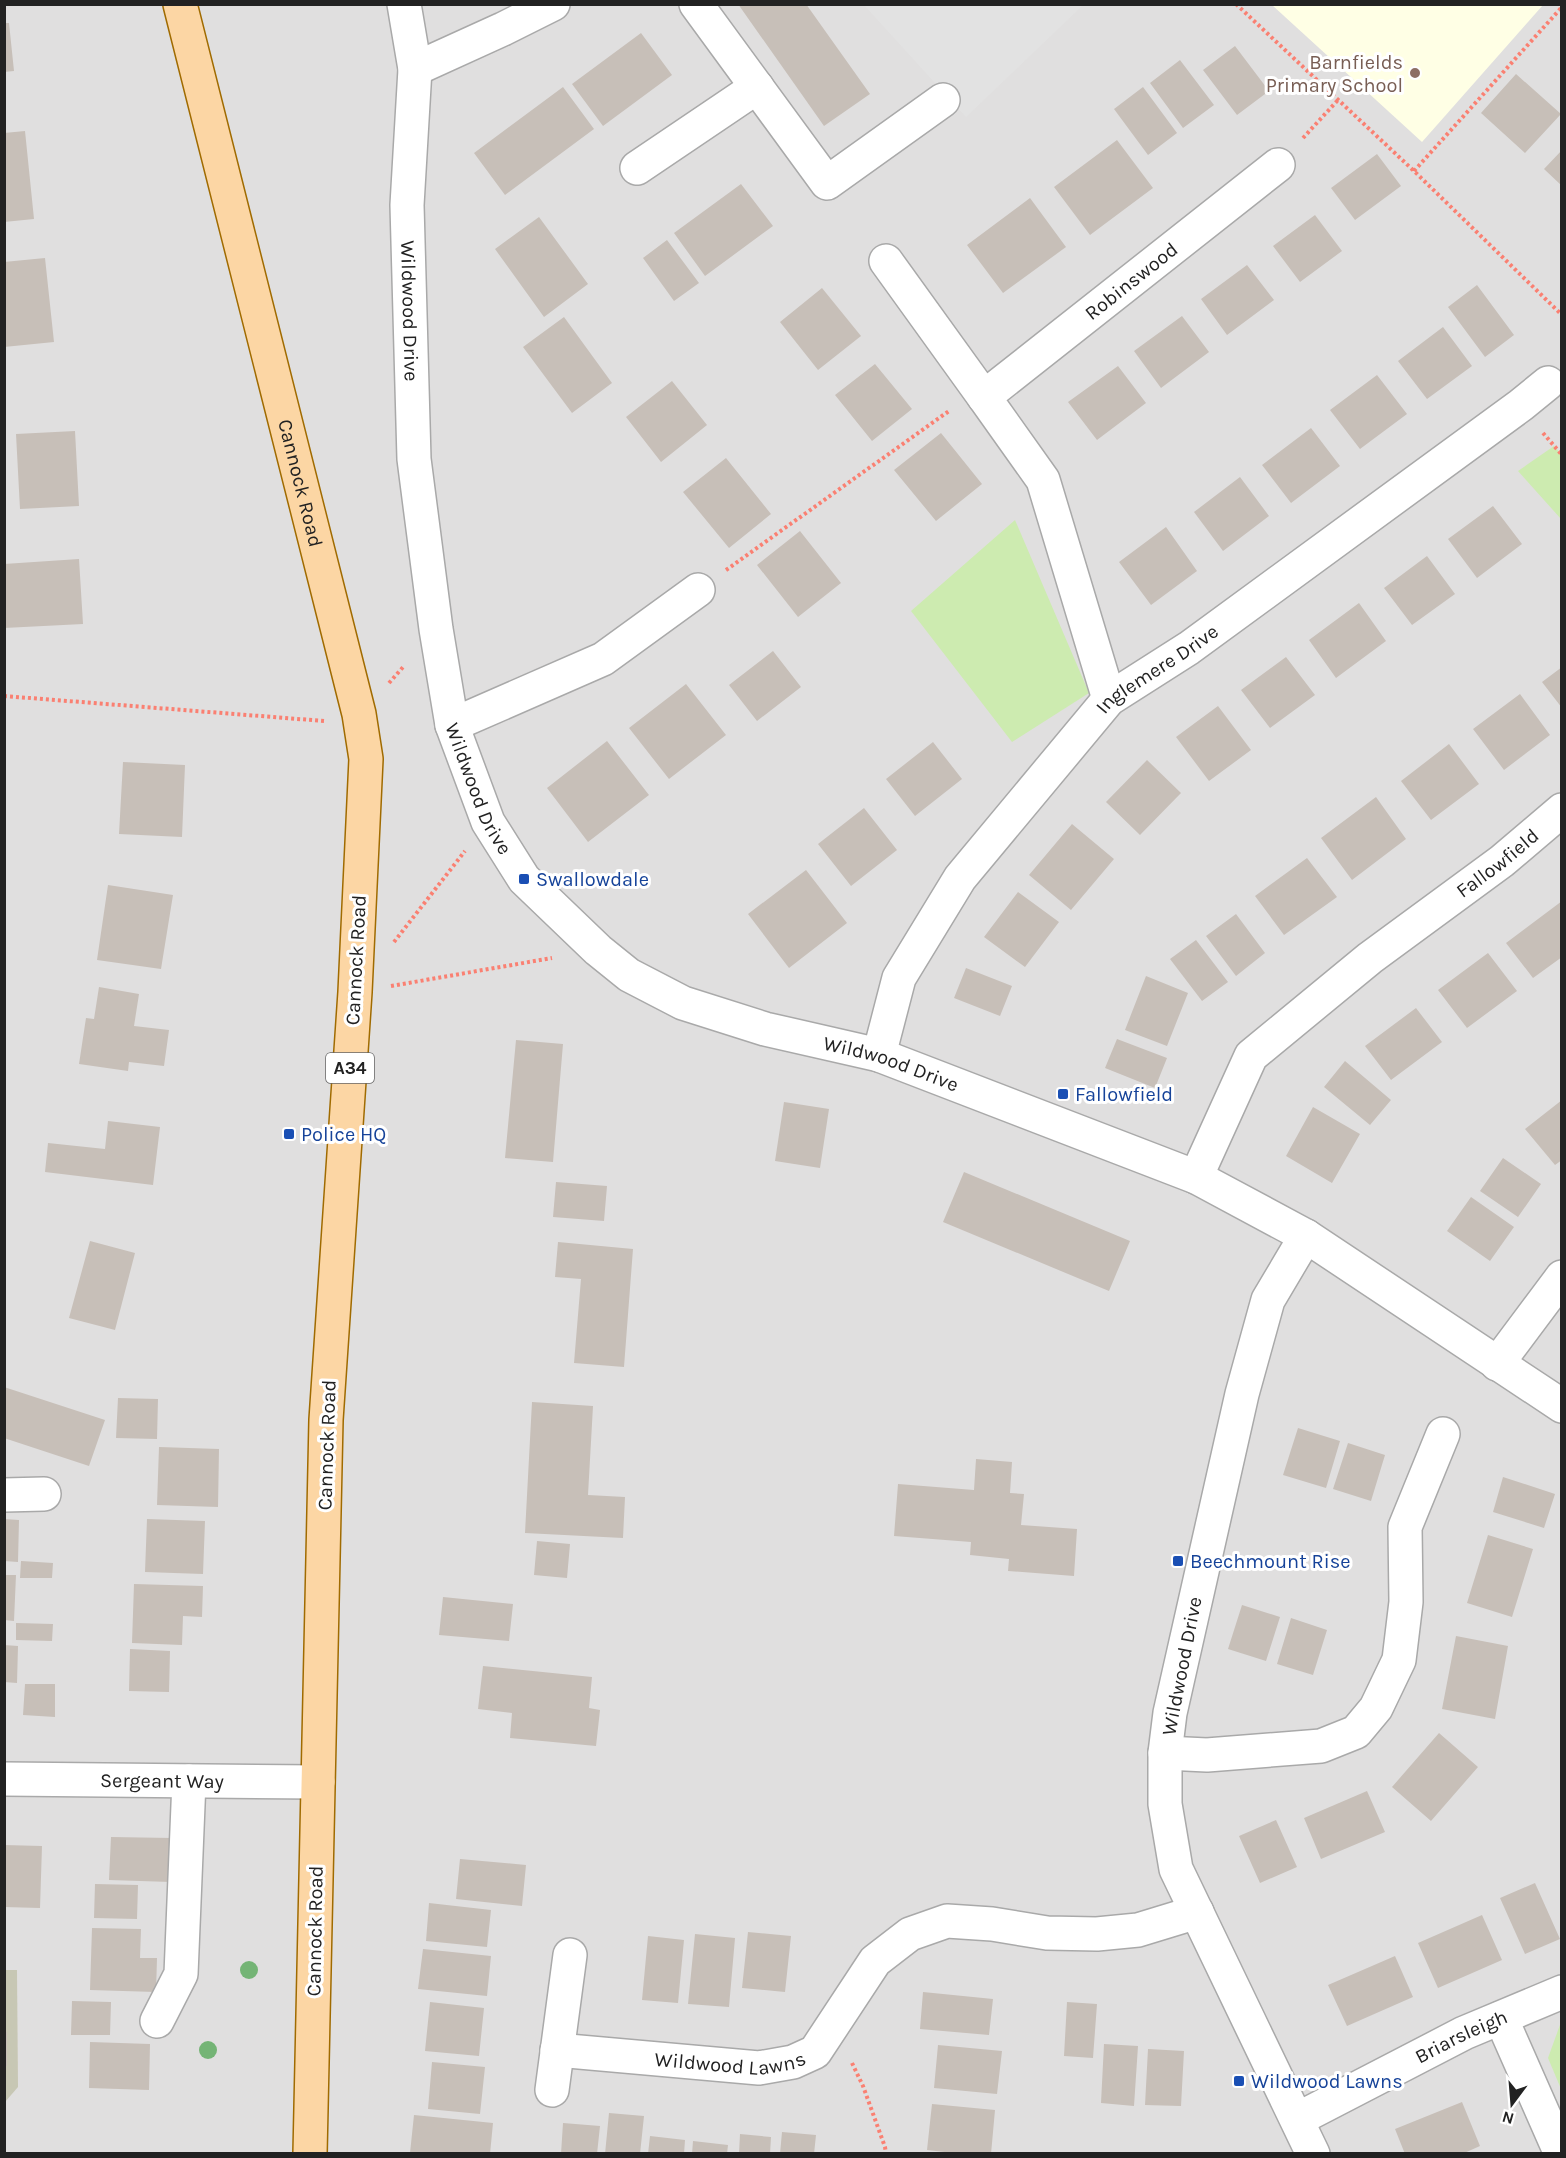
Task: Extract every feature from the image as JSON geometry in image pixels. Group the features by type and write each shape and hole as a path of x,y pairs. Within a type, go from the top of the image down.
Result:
{"main road":[{"name":"Cannock Road","path":"180,4 359,714 366,759 355,992 326,1420 310,2154"}],"street":[{"name":"Wildwood Drive","path":"404,4 415,69 407,205 414,459 436,629 452,726 488,822 524,879 598,950 629,975 683,1003 765,1029 879,1055 1197,1177 1306,1236 1562,1406"},
{"path":"415,69 500,17 553,4"},
{"path":"696,4 827,183 943,100"},
{"path":"638,168 757,87"},
{"name":"Robinswood","path":"982,393 1278,165"},
{"path":"886,261 1043,480 1109,699"},
{"name":"Inglemere Drive","path":"879,1055 898,978 954,888 1109,699 1189,648 1548,383"},
{"path":"452,726 603,660 698,590"},
{"name":"Fallowfield","path":"1197,1177 1251,1056 1370,958 1502,861 1562,810"},
{"name":"Wildwood Drive","path":"1306,1236 1268,1300 1244,1384 1170,1713 1166,1752 1165,1804 1176,1869 1314,2154"},
{"path":"1497,1364 1562,1277"},
{"path":"1166,1752 1207,1755 1321,1746 1356,1732 1376,1708 1399,1660 1406,1602 1405,1527 1443,1434"},
{"path":"4,1495 44,1494"},
{"name":"Sergeant Way","path":"4,1779 318,1782"},
{"path":"157,2021 181,1974 189,1780"},
{"name":"Wildwood Lawns","path":"557,2050 759,2068 793,2062 815,2052 875,1961 910,1934 947,1922 992,1924 1047,1934 1096,1934 1138,1930 1197,1912"},
{"path":"552,2090 570,1955"},
{"name":"Briarsleigh","path":"1298,2118 1464,2033 1562,1992"},
{"path":"1501,2018 1561,2154"}],"path":[{"path":"1236,4 1414,171 1562,315"},
{"path":"1414,171 1562,7"},
{"path":"1278,165 1338,100"},
{"path":"698,590 982,393"},
{"path":"4,696 324,721 359,714 436,629"},
{"path":"390,948 488,822"},
{"path":"355,992 598,950"},
{"path":"833,2025 863,2086 886,2154"}],"shaded area":[{"path":"5,5 1561,5 1561,2153 5,2153"},
{"path":"864,5 1083,5 966,117"},
{"name":"Barnfields Primary School","path":"1272,5 1543,5 1422,142"},
{"path":"5,1970 17,1970 18,2087 5,2102"}],"green space":[{"path":"1554,446 1561,454 1561,519 1518,471"},
{"path":"1015,520 1089,693 1012,742 911,611"},
{"path":"1561,2022 1561,2089 1548,2058"}],"building":[{"path":"738,4 806,4 870,94 824,126"},
{"path":"4,23 9,23 14,71 4,72"},
{"path":"641,33 672,75 603,126 572,84"},
{"path":"1235,46 1269,91 1237,115 1203,70"},
{"path":"1180,60 1214,105 1183,128 1150,83"},
{"path":"1516,74 1561,114 1525,153 1481,113"},
{"path":"563,87 594,129 505,195 474,153"},
{"path":"1143,87 1177,133 1148,155 1114,109"},
{"path":"25,131 34,219 4,222 4,133"},
{"path":"1117,140 1153,188 1090,235 1054,187"},
{"path":"1562,150 1562,186 1544,169"},
{"path":"1377,154 1401,186 1355,220 1331,188"},
{"path":"741,184 773,226 705,276 674,233"},
{"path":"1030,198 1066,247 1003,293 967,245"},
{"path":"1315,215 1342,251 1300,282 1273,246"},
{"path":"539,217 588,284 544,317 495,249"},
{"path":"667,240 699,283 674,301 643,258"},
{"path":"45,258 54,342 4,347 4,262"},
{"path":"1247,265 1274,300 1227,335 1201,299"},
{"path":"1477,285 1514,335 1485,357 1448,307"},
{"path":"822,288 861,336 818,370 780,322"},
{"path":"1182,316 1209,352 1161,388 1134,351"},
{"path":"564,317 612,383 572,413 523,347"},
{"path":"1443,327 1472,366 1427,399 1398,361"},
{"path":"875,364 912,409 872,441 835,395"},
{"path":"1118,366 1146,403 1097,440 1068,402"},
{"path":"1377,375 1407,414 1360,449 1330,410"},
{"path":"672,381 707,425 661,462 626,417"},
{"path":"1311,428 1340,466 1291,503 1262,465"},
{"path":"75,431 79,506 20,509 16,434"},
{"path":"941,433 982,484 936,521 894,470"},
{"path":"726,458 771,514 729,548 683,492"},
{"path":"1240,477 1269,516 1223,551 1194,512"},
{"path":"1493,506 1522,544 1477,578 1448,539"},
{"path":"1166,527 1197,571 1151,605 1119,562"},
{"path":"800,531 841,583 798,617 757,565"},
{"path":"1427,556 1455,594 1412,625 1384,588"},
{"path":"79,559 83,624 4,628 4,564"},
{"path":"1359,603 1386,641 1336,678 1309,640"},
{"path":"773,651 801,687 757,721 729,685"},
{"path":"1286,657 1315,695 1270,728 1241,690"},
{"path":"1562,667 1562,708 1542,682"},
{"path":"686,684 726,735 669,779 629,728"},
{"path":"1520,694 1550,735 1504,770 1473,729"},
{"path":"1218,706 1251,750 1209,781 1176,737"},
{"path":"607,741 649,795 588,842 547,788"},
{"path":"933,742 962,779 915,816 886,779"},
{"path":"1449,744 1479,784 1431,820 1401,781"},
{"path":"1147,760 1181,793 1140,835 1106,802"},
{"path":"123,762 185,765 182,837 119,834"},
{"path":"1376,797 1406,839 1352,880 1321,838"},
{"path":"864,808 897,850 851,886 818,844"},
{"path":"1072,824 1114,859 1071,910 1029,875"},
{"path":"1307,858 1337,897 1284,935 1255,896"},
{"path":"806,870 847,923 789,968 748,914"},
{"path":"108,885 173,895 161,969 97,960"},
{"path":"1018,892 1059,922 1025,967 984,937"},
{"path":"1562,901 1562,957 1533,978 1506,943"},
{"path":"1236,914 1265,953 1236,976 1206,936"},
{"path":"1196,940 1228,982 1202,1001 1170,959"},
{"path":"1488,953 1517,991 1467,1028 1438,990"},
{"path":"966,968 1012,986 1000,1016 954,998"},
{"path":"1146,976 1188,993 1167,1046 1125,1030"},
{"path":"99,987 139,994 134,1026 169,1030 164,1066 129,1062 128,1071 79,1064 86,1018 94,1019"},
{"path":"1416,1008 1442,1042 1391,1080 1365,1046"},
{"path":"1117,1039 1167,1058 1155,1088 1105,1068"},
{"path":"516,1040 563,1044 553,1162 505,1158"},
{"path":"1345,1061 1391,1100 1370,1125 1324,1087"},
{"path":"1562,1100 1562,1160 1555,1165 1525,1129"},
{"path":"784,1102 829,1109 820,1168 775,1161"},
{"path":"1313,1107 1360,1134 1332,1183 1286,1156"},
{"path":"108,1121 160,1127 153,1185 45,1172 48,1143 105,1149"},
{"path":"1503,1158 1541,1184 1518,1217 1480,1191"},
{"path":"964,1172 1130,1241 1109,1291 943,1222"},
{"path":"556,1182 607,1186 604,1221 553,1217"},
{"path":"1471,1197 1514,1227 1490,1261 1447,1231"},
{"path":"90,1241 135,1253 115,1330 69,1318"},
{"path":"558,1242 633,1249 624,1367 574,1363 581,1279 555,1277"},
{"path":"4,1387 105,1420 89,1466 4,1438"},
{"path":"118,1398 158,1399 157,1439 116,1438"},
{"path":"532,1402 593,1406 588,1495 625,1497 623,1538 525,1533"},
{"path":"1298,1428 1340,1441 1326,1488 1283,1475"},
{"path":"1348,1443 1385,1455 1371,1501 1333,1489"},
{"path":"159,1447 219,1449 218,1507 157,1505"},
{"path":"976,1459 1012,1462 1010,1493 1024,1494 1021,1525 1077,1529 1074,1576 1008,1571 1009,1559 970,1555 971,1542 894,1536 898,1484 974,1490"},
{"path":"1503,1477 1555,1494 1544,1528 1493,1512"},
{"path":"4,1519 19,1520 18,1562 4,1561"},
{"path":"147,1519 205,1521 203,1574 145,1572"},
{"path":"1488,1535 1533,1549 1512,1617 1467,1603"},
{"path":"537,1541 570,1544 567,1578 534,1575"},
{"path":"21,1561 53,1563 52,1578 20,1578"},
{"path":"4,1575 16,1575 14,1621 4,1620"},
{"path":"134,1584 203,1586 202,1617 183,1616 182,1645 132,1643"},
{"path":"443,1597 513,1604 509,1641 439,1635"},
{"path":"1242,1605 1280,1617 1266,1661 1228,1649"},
{"path":"1291,1618 1327,1630 1313,1675 1277,1664"},
{"path":"16,1623 53,1624 52,1641 16,1640"},
{"path":"1456,1636 1508,1646 1495,1719 1442,1709"},
{"path":"4,1645 18,1646 17,1683 4,1682"},
{"path":"130,1649 170,1651 169,1692 129,1691"},
{"path":"483,1666 592,1677 589,1708 600,1710 596,1746 510,1738 512,1713 478,1709"},
{"path":"25,1684 55,1684 55,1717 23,1715"},
{"path":"1439,1733 1478,1767 1431,1821 1392,1787"},
{"path":"1367,1791 1385,1832 1321,1859 1304,1818"},
{"path":"1276,1820 1297,1867 1260,1883 1239,1836"},
{"path":"111,1837 172,1838 171,1882 109,1880"},
{"path":"4,1845 42,1846 40,1908 4,1907"},
{"path":"460,1859 526,1865 522,1906 456,1899"},
{"path":"1535,1883 1560,1939 1525,1954 1500,1898"},
{"path":"95,1884 138,1885 137,1919 94,1918"},
{"path":"429,1903 491,1910 487,1947 426,1941"},
{"path":"1482,1915 1502,1960 1438,1988 1418,1943"},
{"path":"92,1928 141,1929 140,1958 157,1958 156,1992 90,1990"},
{"path":"748,1932 791,1936 785,1992 742,1988"},
{"path":"695,1934 735,1938 729,2007 688,2004"},
{"path":"648,1936 684,1940 678,2003 642,2000"},
{"path":"423,1949 491,1956 487,1996 418,1989"},
{"path":"1395,1956 1413,1997 1347,2026 1328,1985"},
{"path":"923,1992 993,1999 989,2035 920,2029"},
{"path":"72,2001 111,2002 110,2035 71,2035"},
{"path":"430,2002 484,2008 479,2056 425,2051"},
{"path":"1067,2002 1097,2004 1093,2058 1064,2056"},
{"path":"4,2032 7,2032 7,2066 4,2066"},
{"path":"90,2042 150,2044 149,2090 89,2088"},
{"path":"1104,2044 1138,2046 1134,2106 1101,2103"},
{"path":"938,2045 1002,2051 997,2094 934,2088"},
{"path":"1148,2049 1184,2051 1181,2106 1145,2105"},
{"path":"432,2062 485,2067 480,2114 428,2109"},
{"path":"1462,2102 1480,2146 1462,2154 1405,2154 1395,2129"},
{"path":"932,2104 995,2110 991,2154 962,2154 927,2150"},
{"path":"609,2113 644,2116 640,2154 605,2154"},
{"path":"414,2115 493,2123 490,2154 410,2153"},
{"path":"563,2123 600,2126 597,2154 561,2154"},
{"path":"782,2132 816,2135 814,2154 780,2154"},
{"path":"740,2134 771,2137 770,2154 739,2154"},
{"path":"650,2136 685,2140 684,2154 648,2154"},
{"path":"693,2141 728,2145 727,2154 692,2154"}],"place":[{"name":"Barnfields Primary School","path":"1415,73"},
{"name":"Swallowdale","path":"524,879"},
{"name":"Fallowfield","path":"1063,1094"},
{"name":"Police HQ","path":"289,1134"},
{"name":"Beechmount Rise","path":"1178,1561"},
{"name":"Wildwood Lawns","path":"1239,2081"}]}
